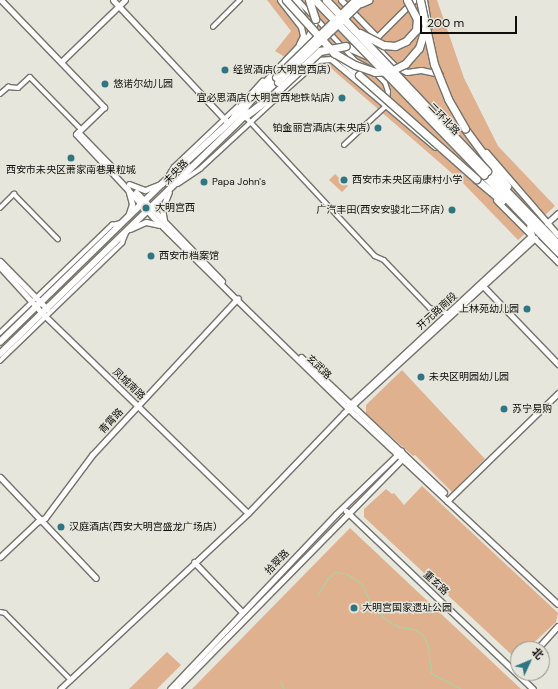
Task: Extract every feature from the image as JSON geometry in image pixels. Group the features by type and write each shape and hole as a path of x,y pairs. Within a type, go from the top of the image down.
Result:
{"highway":[{"path":"286,0 334,53 529,226 542,235"},
{"path":"294,0 308,26"},
{"path":"246,117 262,86 310,35 315,19 309,0"},
{"name":"二环北路","path":"315,0 371,58 558,244"},
{"path":"358,1 368,0"},
{"path":"351,27 384,45 395,46 406,41 416,30 417,19 407,0"},
{"path":"420,0 425,28 436,71 448,99 465,129 524,209"},
{"name":"二环北路","path":"328,1 558,252"},
{"path":"334,53 356,65 375,72 391,71 404,64 414,55 425,28"},
{"path":"246,117 274,94 320,51 346,46 371,58"}],"main road":[{"name":"未央路","path":"0,354 45,313 149,210 178,184 214,146 246,117 277,81 358,1"},
{"name":"未央路","path":"0,342 40,305 162,184 213,138 228,121 246,117"}],"street":[{"path":"0,94 8,87 18,88 30,77 78,132 104,107 1,0"},
{"path":"113,0 228,121"},
{"path":"61,62 125,0"},
{"path":"213,27 240,0"},
{"path":"167,180 174,167 203,140 228,121 242,103 301,40 301,27 280,0"},
{"path":"298,0 356,61 366,64 385,83 388,92 387,105 344,145"},
{"path":"341,0 377,37 382,53 395,66 407,72 421,70 441,74"},
{"path":"377,37 414,0"},
{"path":"424,0 441,74 458,112 470,132 558,235"},
{"path":"178,184 191,177 212,158 246,117 283,91 318,60 327,58 334,61 387,105 498,202 558,262"},
{"path":"246,117 375,256 384,260 430,308 448,313"},
{"name":"玄武路","path":"78,132 127,184 149,210 238,299 350,406 405,456 558,604"},
{"path":"203,140 213,138"},
{"path":"212,158 214,146"},
{"path":"127,184 145,190 162,184"},
{"path":"0,333 112,225 126,220 132,200 127,184"},
{"path":"166,227 162,213 169,192"},
{"path":"0,208 14,194 58,239"},
{"path":"547,223 558,213"},
{"path":"0,361 45,313 122,244 129,230 148,222 166,227"},
{"path":"529,226 533,237"},
{"name":"开元路南段","path":"350,406 533,237"},
{"name":"凤城南路","path":"0,261 35,300"},
{"name":"凤城南路","path":"0,267 35,300 45,313 247,512"},
{"path":"482,285 558,364"},
{"name":"开元路南段","path":"350,406 448,313 482,285"},
{"name":"青霄路","path":"0,557 41,520 92,455 238,299"},
{"path":"449,499 558,393"},
{"path":"60,689 194,564 350,406"},
{"name":"拾翠路","path":"170,689 242,612 343,508 400,452"},
{"name":"拾翠路","path":"176,689 405,456"},
{"path":"0,477 96,578"},
{"name":"玄武路","path":"449,499 558,600"},
{"name":"重玄路","path":"343,508 510,663"},
{"path":"194,564 242,612"},
{"path":"0,612 5,613 71,680"},
{"path":"544,641 558,626"},
{"name":"重玄路","path":"526,681 533,689"}],"shaded area":[{"path":"267,0 437,0 464,78 498,146 555,206 518,240 462,182 325,63 313,74 275,51 291,31"},
{"path":"335,174 348,186 342,192 329,180"},
{"path":"402,370 485,459 452,492 415,455 413,456 366,414 366,405"},
{"path":"422,486 558,613 556,622 536,641 510,641 510,653 364,517 364,509 386,489 392,494 394,493 404,505"},
{"name":"大明宫国家遗址公园","path":"350,528 510,679 510,681 513,681 521,689 192,689"},
{"path":"167,652 181,665 157,689 129,689"}],"waterway":[{"path":"317,595 327,579 335,572 347,574 362,584 372,607 388,621 399,627 414,629 423,635 428,646 431,673 461,689"},
{"path":"280,681 284,689"}],"place":[{"name":"经贸酒店(大明宫西店)","path":"225,70"},
{"name":"悠诺尔幼儿园","path":"105,84"},
{"name":"宜必思酒店(大明宫西地铁站店)","path":"342,98"},
{"name":"铂金丽宫酒店(未央店)","path":"378,128"},
{"name":"西安市未央区萧家南巷果粒城","path":"71,158"},
{"name":"西安市未央区南康村小学","path":"344,180"},
{"name":"Papa John's","path":"204,182"},
{"name":"大明宫西","path":"146,208"},
{"name":"广汽丰田(西安安骏北二环店)","path":"452,210"},
{"name":"西安市档案馆","path":"151,256"},
{"name":"上林苑幼儿园","path":"527,309"},
{"name":"未央区明园幼儿园","path":"421,377"},
{"name":"苏宁易购","path":"504,409"},
{"name":"汉庭酒店(西安大明宫盛龙广场店)","path":"61,527"},
{"name":"大明宫国家遗址公园","path":"354,608"}]}
